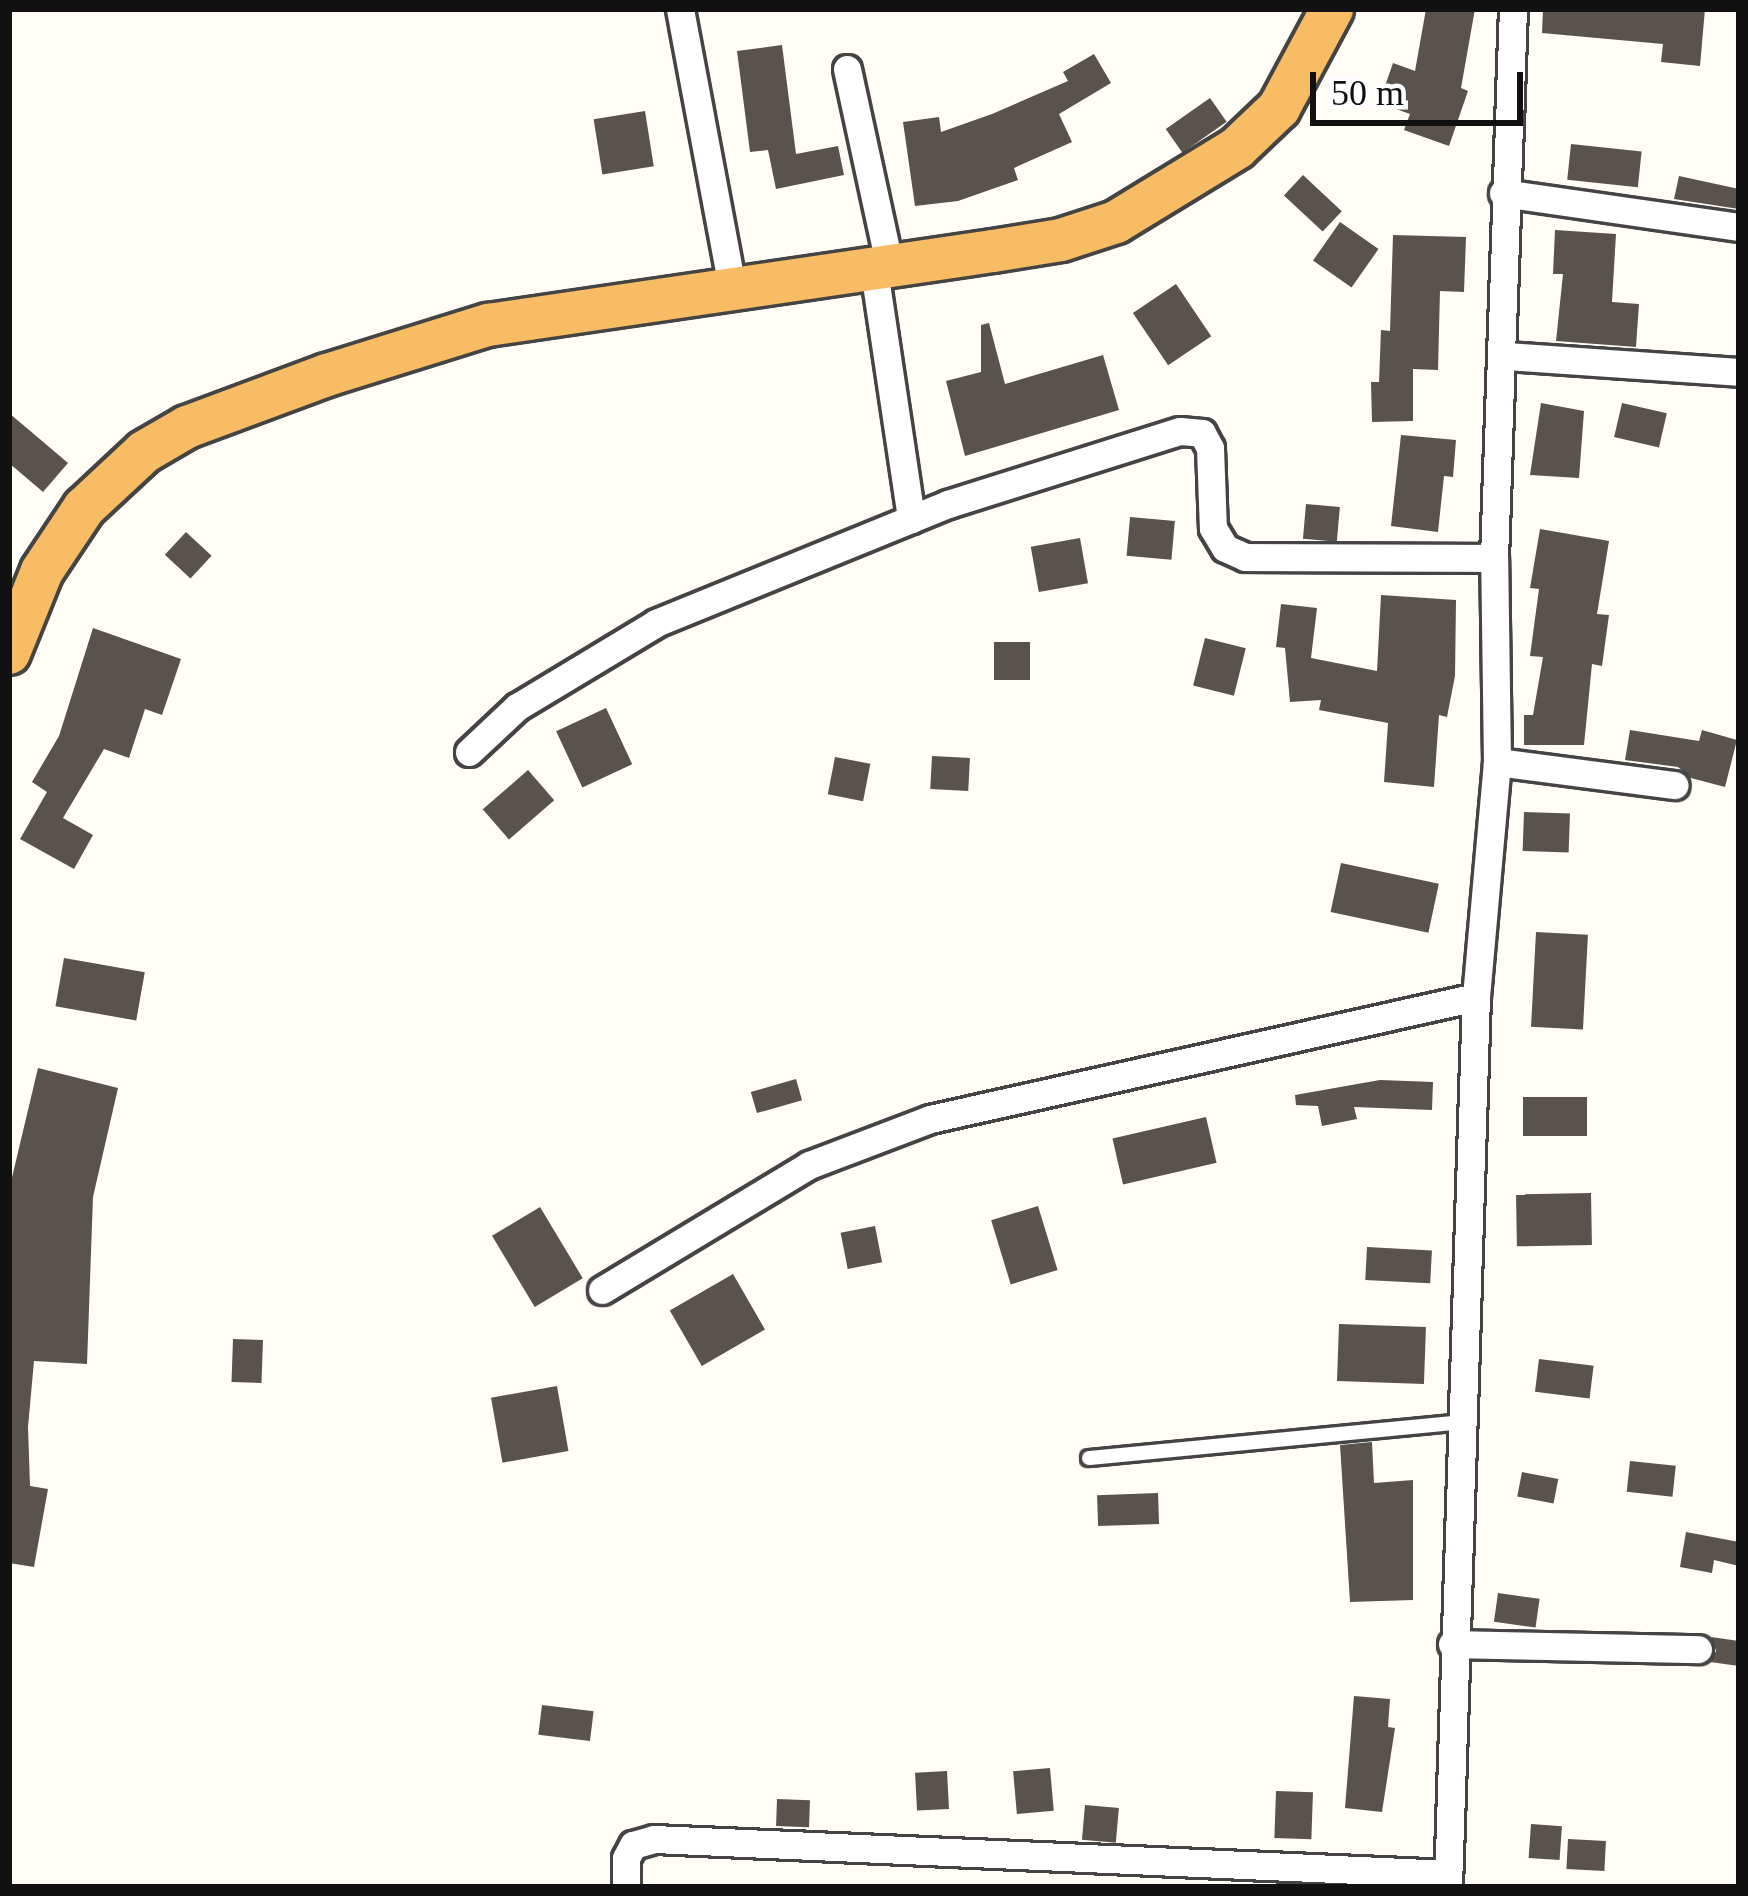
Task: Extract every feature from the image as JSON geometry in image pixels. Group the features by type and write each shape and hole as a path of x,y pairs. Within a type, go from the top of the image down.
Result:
{"highway":[{"path":"9,653 42,571 84,508 145,452 187,428 327,375 488,325 1061,240 1116,221 1238,148 1279,108 1332,9"}],"street":[{"path":"680,9 732,288"},
{"path":"626,1887 626,1858 633,1845 653,1839 1448,1881 1475,997 1498,762 1494,558 1505,356 1503,193 1513,9"},
{"path":"847,69 882,269 911,519"},
{"path":"1503,193 1739,227"},
{"path":"1505,356 1739,372"},
{"path":"469,752 517,707 656,623 911,519 1180,431 1202,433 1210,448 1213,528 1225,548 1245,557 1494,558"},
{"path":"1498,762 1675,785"},
{"path":"602,1290 809,1165 931,1119 1475,997"},
{"path":"1453,1644 1698,1649"}],"lane":[{"path":"1089,1458 1464,1422"}],"building":[{"path":"1426,9 1475,9 1461,88 1468,91 1449,146 1404,130 1410,114 1379,103 1393,63 1415,71"},
{"path":"1543,9 1705,9 1700,66 1661,62 1663,44 1542,33"},
{"path":"782,45 796,154 838,146 844,175 776,189 768,150 750,152 737,51"},
{"path":"1094,54 1111,83 1059,114 1072,142 1014,168 1018,180 958,201 915,206 903,122 939,117 941,132 992,114 1068,81 1063,72"},
{"path":"1210,98 1227,122 1182,153 1166,129"},
{"path":"645,111 654,166 602,174 594,119"},
{"path":"1571,144 1642,151 1638,187 1567,180"},
{"path":"1303,175 1342,211 1323,232 1284,195"},
{"path":"1679,176 1739,189 1739,209 1674,199"},
{"path":"1340,222 1379,249 1352,287 1313,261"},
{"path":"1555,230 1616,234 1612,302 1639,304 1636,347 1556,341 1563,274 1553,274"},
{"path":"1393,235 1466,237 1464,292 1440,291 1438,370 1413,369 1413,421 1372,422 1371,382 1379,382 1381,330 1390,331"},
{"path":"1176,284 1211,336 1168,365 1133,313"},
{"path":"989,323 1005,384 1103,355 1119,410 965,456 946,381 981,372 981,325"},
{"path":"1541,403 1584,411 1579,478 1530,475"},
{"path":"1622,403 1667,413 1659,447 1614,437"},
{"path":"9,413 68,463 43,492 9,463"},
{"path":"1401,435 1456,440 1453,477 1444,476 1438,532 1391,526"},
{"path":"1306,504 1340,507 1337,542 1303,539"},
{"path":"1130,517 1175,521 1171,560 1127,556"},
{"path":"1540,529 1609,541 1597,614 1609,615 1602,666 1592,664 1584,745 1524,745 1524,715 1533,715 1543,657 1530,656 1539,589 1530,588"},
{"path":"186,532 212,556 190,579 165,555"},
{"path":"1080,538 1088,583 1039,592 1031,547"},
{"path":"1381,595 1456,600 1455,676 1447,717 1439,715 1434,787 1384,782 1388,723 1319,710 1321,700 1290,702 1285,648 1276,647 1281,604 1317,608 1311,658 1377,671"},
{"path":"93,628 181,659 162,715 145,709 129,758 104,749 63,818 93,835 74,869 20,839 47,792 32,782 59,736"},
{"path":"1205,638 1246,648 1234,696 1193,686"},
{"path":"994,642 1030,642 1030,680 994,680"},
{"path":"606,708 632,764 582,787 556,731"},
{"path":"1630,730 1699,741 1702,730 1737,740 1725,787 1691,778 1678,767 1625,760"},
{"path":"932,756 970,758 968,791 930,789"},
{"path":"835,757 870,764 863,801 828,794"},
{"path":"528,770 554,800 509,840 483,809"},
{"path":"1524,812 1570,814 1569,853 1523,851"},
{"path":"1341,863 1439,884 1428,933 1331,912"},
{"path":"1536,932 1588,935 1583,1030 1531,1027"},
{"path":"64,958 145,972 136,1020 55,1006"},
{"path":"38,1068 118,1088 93,1197 87,1364 34,1361 28,1427 30,1486 48,1489 34,1567 9,1563 9,1190"},
{"path":"796,1079 802,1100 757,1113 751,1092"},
{"path":"1380,1080 1433,1082 1432,1110 1354,1107 1357,1119 1322,1126 1318,1106 1296,1105 1295,1095"},
{"path":"1523,1097 1587,1097 1587,1136 1523,1136"},
{"path":"1206,1117 1217,1163 1123,1184 1112,1139"},
{"path":"1591,1193 1592,1245 1517,1246 1516,1194"},
{"path":"1038,1206 1058,1270 1011,1284 991,1220"},
{"path":"540,1207 583,1278 535,1307 492,1236"},
{"path":"875,1226 882,1262 848,1269 841,1233"},
{"path":"1367,1247 1432,1250 1430,1283 1365,1280"},
{"path":"733,1274 765,1329 702,1366 670,1310"},
{"path":"1339,1324 1426,1327 1424,1384 1337,1381"},
{"path":"233,1339 263,1340 261,1383 231,1382"},
{"path":"1539,1359 1594,1366 1590,1398 1535,1392"},
{"path":"557,1386 568,1451 502,1463 491,1398"},
{"path":"1372,1442 1374,1483 1413,1480 1413,1600 1350,1602 1340,1445"},
{"path":"1630,1461 1676,1466 1673,1497 1627,1492"},
{"path":"1522,1472 1558,1479 1554,1504 1517,1497"},
{"path":"1158,1493 1159,1524 1098,1526 1097,1495"},
{"path":"1686,1532 1739,1542 1739,1566 1714,1560 1712,1573 1680,1567"},
{"path":"1498,1593 1540,1599 1536,1628 1494,1622"},
{"path":"1711,1637 1739,1641 1739,1666 1710,1662 1716,1651"},
{"path":"1354,1696 1390,1699 1388,1727 1395,1728 1382,1812 1345,1808"},
{"path":"542,1705 594,1711 590,1741 538,1735"},
{"path":"1050,1768 1054,1811 1017,1814 1013,1771"},
{"path":"947,1771 949,1809 917,1811 915,1773"},
{"path":"1276,1791 1313,1792 1311,1839 1274,1838"},
{"path":"777,1799 810,1800 809,1827 776,1826"},
{"path":"1085,1805 1119,1808 1116,1843 1082,1840"},
{"path":"1531,1824 1562,1826 1560,1860 1529,1858"},
{"path":"1568,1839 1606,1841 1604,1871 1566,1869"}]}
